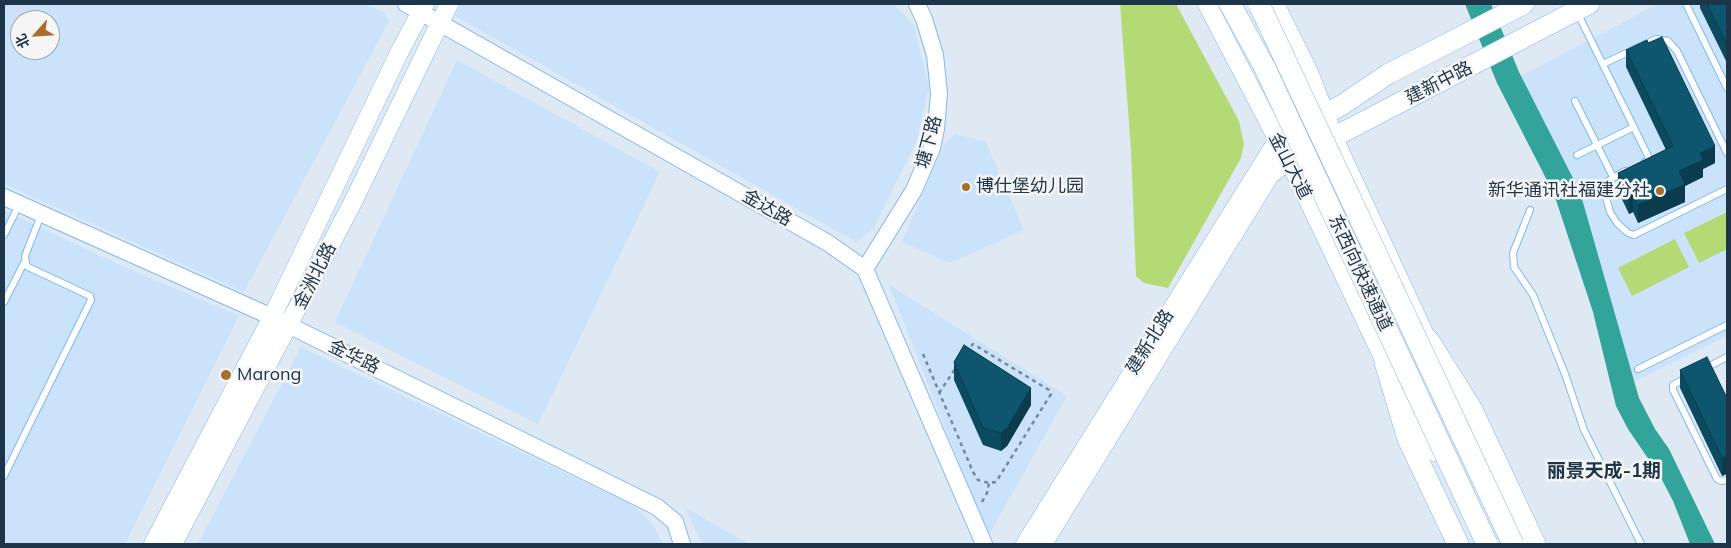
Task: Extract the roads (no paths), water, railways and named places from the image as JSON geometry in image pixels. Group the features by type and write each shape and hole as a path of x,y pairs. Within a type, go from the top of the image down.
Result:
{"highway":[{"name":"东西向快速通道","path":"1230,4 1265,68 1487,544"},
{"name":"东西向快速通道","path":"1259,4 1513,544"},
{"path":"1430,341 1471,408 1536,544"},
{"path":"1385,362 1408,439 1458,544"}],"main road":[{"name":"金洲北路","path":"173,544 290,325 449,4"},
{"name":"金山大道","path":"1207,4 1288,161 1385,362 1424,432 1476,544"},
{"path":"1275,4 1309,72 1334,137 1430,341 1457,416 1517,544"},
{"name":"建新中路","path":"1277,141 1325,114 1388,74 1524,4"},
{"name":"金洲北路","path":"153,544 272,317 417,6"},
{"name":"建新中路","path":"1288,161 1583,7"},
{"name":"建新北路","path":"1025,544 1277,141"},
{"name":"建新北路","path":"1043,544 1270,175 1288,161"}],"street":[{"name":"塘下路","path":"865,269 914,190 932,148 936,129 939,93 935,55 924,19 917,4"},
{"name":"金达路","path":"417,6 440,22 828,243 865,269"},
{"name":"金华路","path":"4,197 290,325 657,507 675,522 682,544"},
{"path":"865,269 984,544"}],"lane":[{"path":"1686,4 1727,88"},
{"path":"1583,7 1603,64 1650,160 1613,177 1606,186 1610,212 1622,229 1634,235 1727,189"},
{"path":"1603,64 1656,39 1668,41 1676,52 1727,153"},
{"path":"1575,101 1613,177"},
{"path":"1577,155 1634,127"},
{"path":"4,235 20,204"},
{"path":"1530,210 1513,253 1514,267 1533,295 1566,374 1574,406 1584,430 1641,544"},
{"path":"4,302 25,261 41,214"},
{"path":"4,476 91,300 90,296 28,267 25,261"},
{"path":"1638,369 1727,325"},
{"path":"1727,357 1673,385 1673,390 1717,479 1721,482 1727,480"},
{"path":"1710,366 1714,374"}],"place":[{"name":"博仕堡幼儿园","path":"966,187"},
{"name":"新华通讯社福建分社","path":"1660,191"},
{"name":"Marong","path":"226,375"}],"district":[{"name":"丽景天成-1期","path":"1604,471"}]}
